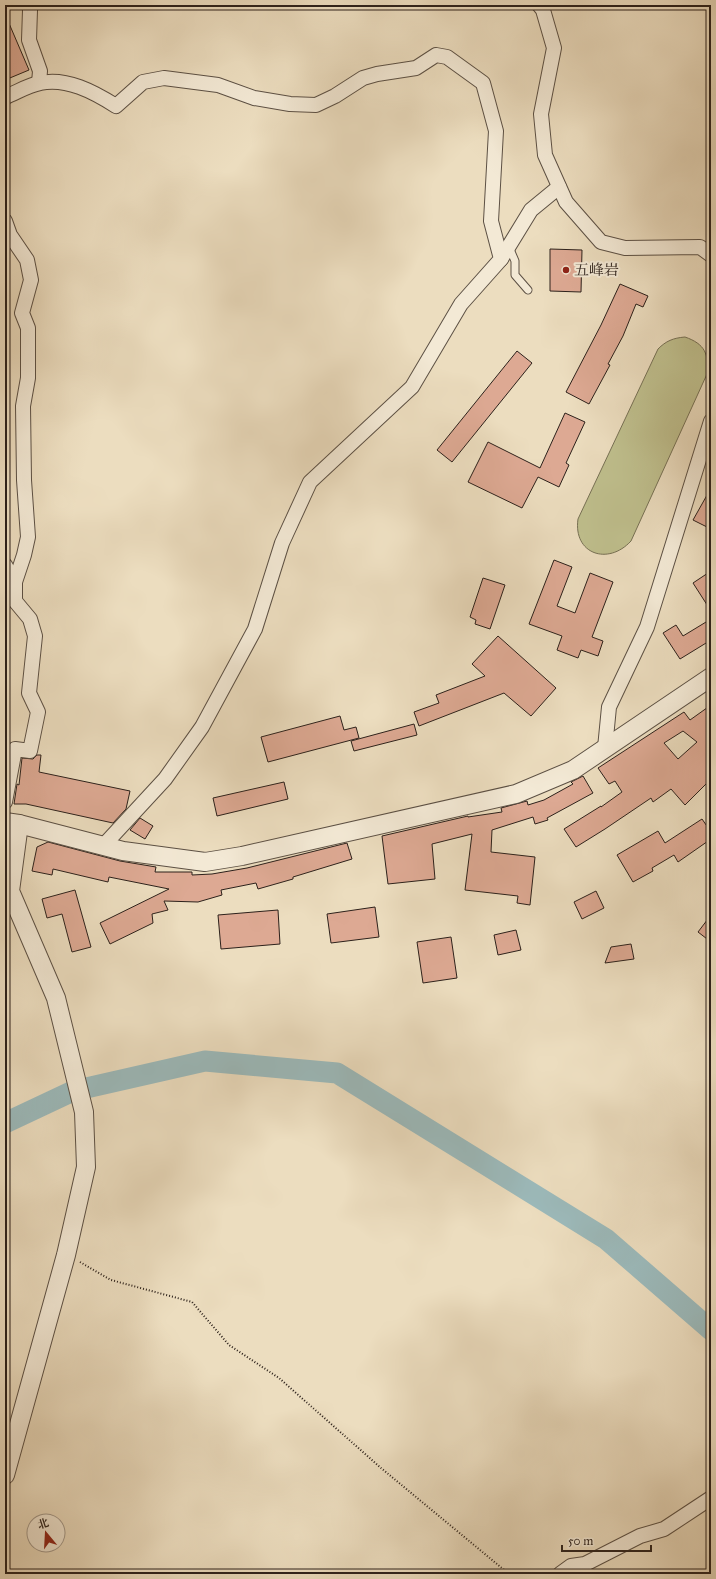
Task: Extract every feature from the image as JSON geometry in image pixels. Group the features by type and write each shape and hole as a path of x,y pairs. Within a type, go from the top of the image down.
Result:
{"street":[{"path":"29,5 29,40 40,71 39,83"},
{"path":"539,5 543,10 554,48 541,114 544,156 566,202 601,242 625,248 700,247 711,255"},
{"path":"5,97 39,83 54,82 83,87 116,106 143,82 164,78 218,85 254,98 290,104 316,105 335,96 363,78 377,74 416,68 436,55 447,57 483,83 496,131 491,221 505,253"},
{"path":"104,846 165,779 202,727 255,629 282,542 310,482 412,387 461,304 505,253 531,210 559,187"},
{"path":"5,221 10,235 27,260 31,280 22,313 28,328 28,378 23,406 24,480 28,537 15,582 15,601 30,619 35,636 29,693 38,712 30,751 15,749 5,802"},
{"path":"605,748 609,708 647,627 711,421"},
{"path":"5,565 15,582"},
{"path":"5,1475 66,1255 86,1167 84,1112 56,998 10,891 12,823 123,850 205,862 242,856 516,794 573,770 711,677"},
{"path":"560,1574 571,1566 585,1564 640,1536 664,1529 711,1498"}],"lane":[{"path":"505,253 515,261 514,275 528,290"}],"path":[{"path":"66,1255 111,1280 192,1302 229,1344 279,1378 381,1468 509,1574"}],"green space":[{"path":"685,337 697,343 704,351 707,361 707,374 631,541 622,549 612,553 603,554 594,552 587,548 581,541 578,531 578,519 658,349 670,340"}],"building":[{"path":"5,14 29,70 5,80"},
{"name":"五峰岩","path":"550,249 582,250 581,292 550,291"},
{"path":"620,284 648,296 643,307 636,304 623,336 608,364 610,365 589,404 566,392 601,325"},
{"path":"517,351 532,363 452,462 437,450"},
{"path":"565,413 585,422 566,463 569,465 559,487 538,477 522,508 468,482 488,442 540,468"},
{"path":"711,488 711,529 693,520"},
{"path":"554,560 572,567 557,606 575,613 590,573 613,582 592,637 603,641 598,656 581,650 578,658 557,650 562,636 529,624"},
{"path":"711,571 711,611 693,583"},
{"path":"483,578 505,585 490,629 475,624 476,620 470,617"},
{"path":"711,619 711,640 680,659 663,633 676,625 683,636"},
{"path":"498,636 556,688 531,716 504,693 419,726 414,712 439,703 436,695 485,676 472,664"},
{"path":"711,705 711,779 685,805 671,789 653,802 651,798 576,847 564,829 601,807 622,792 615,781 609,784 598,768 684,712 690,720","holes":["683,731 697,742 678,759 664,743"]},
{"path":"340,716 344,730 356,727 359,738 268,762 261,737"},
{"path":"414,724 417,735 354,751 351,741"},
{"path":"37,755 41,755 39,772 130,791 126,809 113,823 26,804 14,804 17,784 19,785 22,758 33,759"},
{"path":"583,776 593,793 547,818 548,820 535,824 533,817 492,830 491,852 535,857 530,905 517,903 518,896 465,890 472,834 432,844 435,879 388,884 382,836 468,816 502,812 501,808 527,801 528,805 544,800 573,784 571,782"},
{"path":"284,782 288,799 217,816 213,798"},
{"path":"140,818 153,826 145,839 130,830"},
{"path":"702,819 711,832 711,839 678,862 674,855 652,868 653,871 633,882 617,855 658,831 665,843"},
{"path":"48,842 120,861 156,867 155,872 192,872 192,875 212,874 247,868 347,843 352,859 258,889 256,883 221,890 222,895 198,902 164,901 168,910 152,914 153,923 110,944 100,923 169,889 109,877 108,882 53,869 52,875 32,871 37,847"},
{"path":"75,890 91,947 72,952 62,914 47,918 42,899"},
{"path":"596,891 604,908 582,919 574,902"},
{"path":"375,907 379,937 331,943 327,914"},
{"path":"278,910 280,944 221,949 218,915"},
{"path":"711,915 711,942 698,932"},
{"path":"516,930 521,950 498,955 494,935"},
{"path":"451,937 457,978 423,983 417,942"},
{"path":"631,944 634,959 605,963 611,947"}],"waterway":[{"path":"5,1123 73,1091 205,1061 337,1073 606,1239 711,1330"}],"place":[{"name":"五峰岩","path":"566,270"}]}
